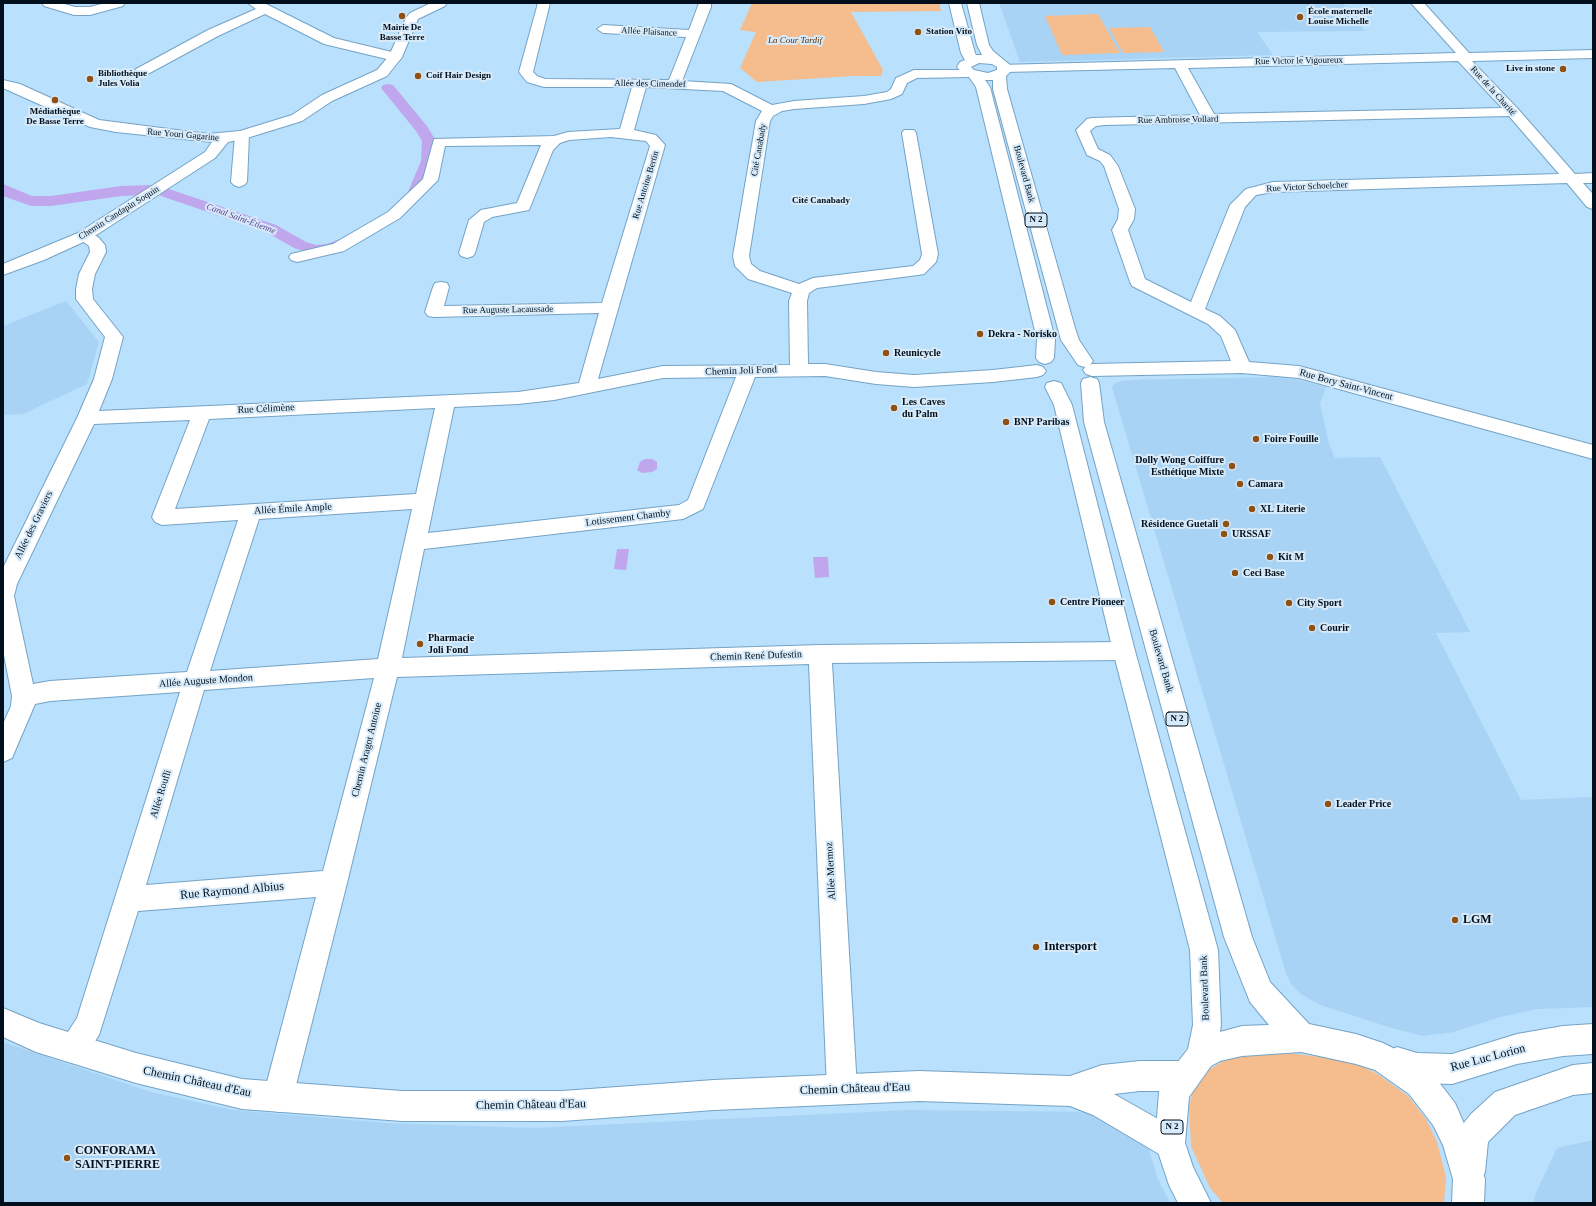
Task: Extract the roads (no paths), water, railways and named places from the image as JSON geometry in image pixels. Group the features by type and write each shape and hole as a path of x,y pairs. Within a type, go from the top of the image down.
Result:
{"street":[{"path":"48,3 74,11 90,11 119,3"},
{"name":"Rue Youri Gagarine","path":"3,84 14,87 95,124 171,134 223,138 242,135 297,118 327,98 382,73 394,57 410,21 414,16 441,3"},
{"name":"Allée des Cimendef","path":"544,3 526,72 532,79 544,83 640,83 726,87 772,111"},
{"path":"674,84 705,7 705,3"},
{"name":"Boulevard Bank","path":"955,3 972,70 983,86 1046,339 1045,372 1063,405 1124,651 1204,950 1207,1025 1193,1066"},
{"path":"973,3 983,45 987,53 1000,68"},
{"name":"Rue de la Charité","path":"1417,3 1462,52 1464,60 1513,112 1593,204"},
{"path":"141,72 259,6 329,41 394,57"},
{"name":"Allée Plaisance","path":"603,30 694,34"},
{"name":"Rue Victor le Vigoureux","path":"1000,68 1593,54"},
{"path":"983,58 1000,68 988,77 972,70 983,58"},
{"path":"1179,64 1210,120"},
{"name":"Boulevard Bank","path":"1000,68 1000,89 1066,328 1070,340 1089,372 1091,408 1096,429 1238,937 1260,992 1301,1037"},
{"name":"Cité Canabady","path":"801,290 754,275 743,266 741,256 763,120 768,113 794,105 864,100 891,95 897,91 901,81 914,74 972,70"},
{"path":"626,134 640,83"},
{"name":"Rue Ambroise Vollard","path":"1196,310 1138,282 1120,230 1126,219 1127,209 1111,166 1104,158 1092,152 1084,130 1092,122 1513,112"},
{"name":"Rue Antoine Bertin","path":"297,257 338,248 394,215 430,180 439,142 555,140 568,136 611,132 650,138 658,145 609,308 587,388"},
{"path":"799,369 798,301 801,290 813,283 918,270 928,262 930,254 908,134"},
{"path":"239,182 242,135"},
{"name":"Chemin Candapin Soquin","path":"3,270 38,257 84,236 210,155 223,138"},
{"path":"467,253 477,220 487,213 523,207 546,148 555,140"},
{"name":"Rue Victor Schoelcher","path":"1196,310 1238,205 1251,192 1273,187 1593,178"},
{"name":"Allée des Graviers","path":"3,751 23,706 24,696 3,596 7,573 87,418 103,379 112,350 114,337 86,299 84,289 87,274 98,252 97,245 92,240 84,236"},
{"name":"Rue Auguste Lacaussade","path":"441,287 434,312 609,308"},
{"path":"1196,310 1214,320 1229,334 1242,367"},
{"path":"1056,354 1069,355 1089,372 1078,389 1066,390 1045,372 1056,354"},
{"name":"Rue Bory Saint-Vincent","path":"1089,372 1242,367 1299,372 1593,452"},
{"name":"Chemin Joli Fond","path":"446,401 518,398 587,388 663,372 799,369 825,370 876,378 914,380 1045,372"},
{"name":"Lotissement Chamby","path":"415,542 683,512 696,504 748,370"},
{"name":"Rue Célimène","path":"87,418 446,401"},
{"name":"Chemin Aragot Antoine","path":"278,1097 388,668 446,401"},
{"name":"Allée Émile Ample","path":"202,412 162,516 424,501"},
{"name":"Allée Roufli","path":"74,1048 89,1025 195,682 251,511"},
{"name":"Chemin René Dufestin","path":"388,668 820,654 1124,651"},
{"name":"Allée Mermoz","path":"820,654 842,1089"},
{"name":"Allée Auguste Mondon","path":"24,696 50,691 388,668"},
{"name":"Rue Raymond Albius","path":"129,899 334,883"},
{"name":"Chemin Château d'Eau","path":"3,1022 36,1036 136,1068 242,1094 402,1106 562,1106 714,1095 935,1086 1070,1091"},
{"name":"N 2","path":"1194,1203 1180,1174 1170,1143 1174,1092 1193,1066 1215,1048 1242,1041 1301,1037 1356,1049 1383,1058 1420,1083 1444,1114 1457,1142 1469,1191"},
{"name":"Rue Luc Lorion","path":"1383,1058 1417,1068 1452,1069 1517,1049 1563,1041 1593,1039"},
{"path":"1070,1091 1102,1080 1140,1076 1193,1066"},
{"path":"1469,1191 1471,1148 1474,1135 1482,1125 1506,1103 1573,1080 1593,1078"},
{"path":"1070,1091 1103,1104 1170,1143"}],"waterway":[{"name":"Canal Saint-Étienne","path":"388,88 422,129 429,141 428,161 419,188 416,192"},
{"name":"Canal Saint-Étienne","path":"3,189 13,195 31,201 51,201 121,191 150,190"},
{"name":"Canal Saint-Étienne","path":"166,193 270,228 300,245 315,250 330,249 340,244"}],"place":[{"name":"Mairie De Basse Terre","path":"402,16"},
{"name":"École maternelle Louise Michelle","path":"1300,17"},
{"name":"Station Vito","path":"918,32"},
{"name":"Live in stone","path":"1563,69"},
{"name":"Coif Hair Design","path":"418,76"},
{"name":"Bibliothèque Jules Volia","path":"90,79"},
{"name":"Médiathèque De Basse Terre","path":"55,100"},
{"name":"Dekra - Norisko","path":"980,334"},
{"name":"Reunicycle","path":"886,353"},
{"name":"Les Caves du Palm","path":"894,408"},
{"name":"BNP Paribas","path":"1006,422"},
{"name":"Foire Fouille","path":"1256,439"},
{"name":"Dolly Wong Coiffure Esthétique Mixte","path":"1232,466"},
{"name":"Camara","path":"1240,484"},
{"name":"XL Literie","path":"1252,509"},
{"name":"Résidence Guetali","path":"1226,524"},
{"name":"URSSAF","path":"1224,534"},
{"name":"Kit M","path":"1270,557"},
{"name":"Ceci Base","path":"1235,573"},
{"name":"Centre Pioneer","path":"1052,602"},
{"name":"City Sport","path":"1289,603"},
{"name":"Courir","path":"1312,628"},
{"name":"Pharmacie Joli Fond","path":"420,644"},
{"name":"Leader Price","path":"1328,804"},
{"name":"LGM","path":"1455,920"},
{"name":"Intersport","path":"1036,947"},
{"name":"CONFORAMA SAINT-PIERRE","path":"67,1158"}],"district":[{"name":"Cité Canabady","path":"821,201"}],"park label":[{"name":"La Cour Tardif","path":"795,41"}]}
